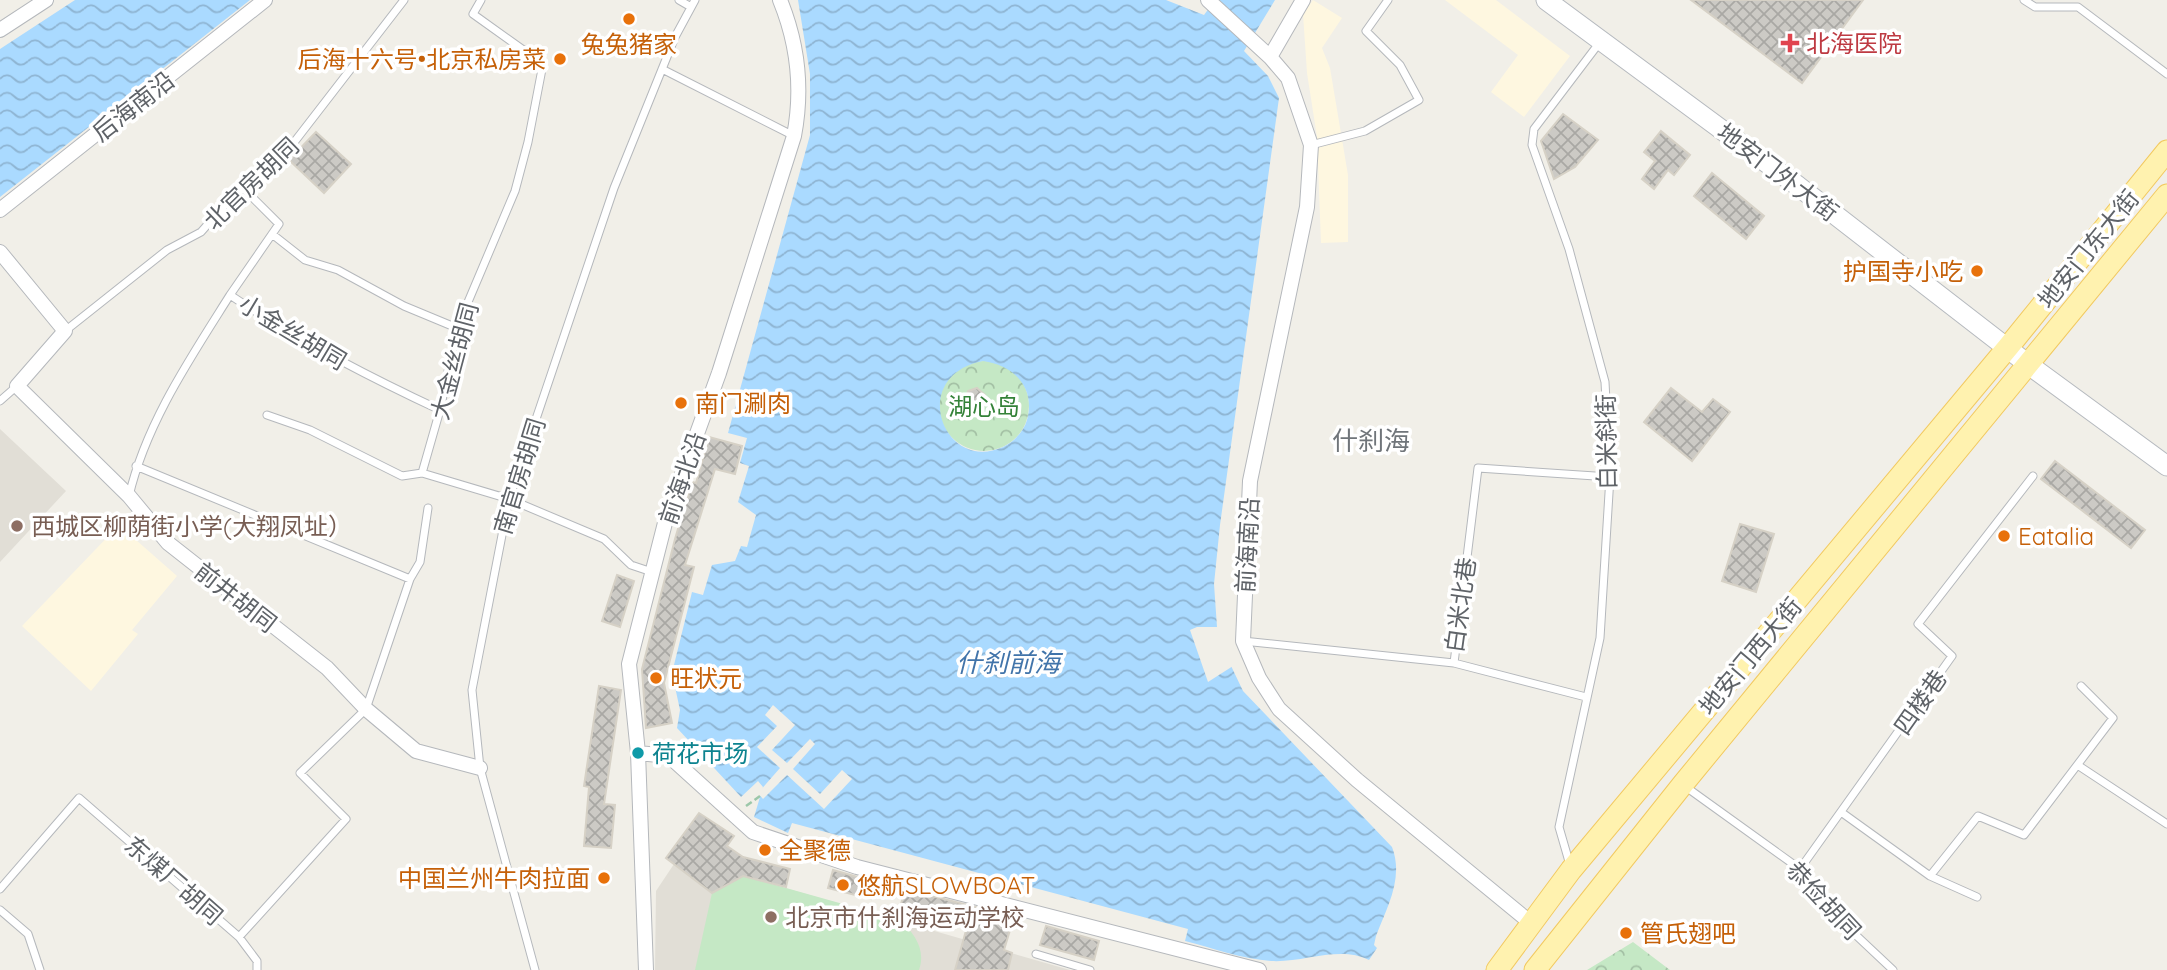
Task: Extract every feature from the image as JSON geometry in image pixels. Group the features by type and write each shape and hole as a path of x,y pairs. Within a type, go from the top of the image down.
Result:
{"main road":[{"name":"地安门外大街","path":"1546,0 2167,466"},
{"name":"地安门东大街","path":"2009,346 2167,151"},
{"name":"地安门东大街","path":"2029,365 2167,195"},
{"name":"地安门西大街","path":"1497,970 1571,870 2009,346"},
{"name":"地安门西大街","path":"1535,970 1683,784 2029,365"}],"street":[{"path":"0,30 46,0"},
{"name":"后海南沿","path":"0,210 265,0"},
{"name":"前海北沿","path":"646,970 638,753 629,664 652,572 794,136 799,106 799,79 787,17 780,0"},
{"name":"前海南沿","path":"1208,0 1270,57 1287,78 1311,145 1307,207 1250,481 1243,641 1259,678 1279,709 1357,780 1531,923"},
{"path":"1270,57 1303,0"},
{"path":"0,252 65,331 17,386"},
{"name":"前井胡同","path":"17,386 129,496 168,544 327,668 366,709 416,751 480,768"},
{"path":"638,753 669,756 753,832 857,866 1258,970"}],"lane":[{"name":"北官房胡同","path":"65,331 167,250 201,232 243,188 285,154 404,0"},
{"name":"大金丝胡同","path":"422,473 440,410 457,328 515,191 528,142 543,64 474,14 481,0"},
{"path":"678,0 693,4"},
{"path":"1311,145 1365,131 1419,100 1400,65 1366,31 1388,0"},
{"path":"2024,0 2035,7 2078,7 2167,74"},
{"name":"南官房胡同","path":"535,970 480,768 472,690 509,499 614,188 662,69 693,4"},
{"name":"白米斜街","path":"1571,870 1559,827 1600,638 1610,477 1605,382 1569,250 1532,145 1534,129 1600,41"},
{"path":"662,69 794,136"},
{"path":"243,188 279,224 272,234 304,260 338,270 404,306 457,328"},
{"name":"小金丝胡同","path":"272,234 230,295 279,328 365,375 440,410"},
{"path":"129,496 136,467 177,381 230,295"},
{"path":"0,401 17,386"},
{"path":"267,415 310,430 402,476 422,473 509,499 604,539 631,565 652,572"},
{"path":"136,467 410,579"},
{"name":"白米北巷","path":"1243,641 1454,663 1478,468 1610,477"},
{"name":"四楼巷","path":"1800,869 1952,656 1919,624 2033,476"},
{"path":"239,937 346,819 300,773 366,709 410,579 420,562 428,508"},
{"path":"1454,663 1586,697"},
{"path":"1930,876 1978,816 2024,835 2079,766 2113,718 2081,686"},
{"path":"2079,766 2167,824"},
{"name":"恭俭胡同","path":"1683,784 1800,869 1843,923 1893,970"},
{"name":"东煤厂胡同","path":"0,889 79,798 239,937 257,961 257,970"},
{"path":"1841,813 1930,876 1977,897"},
{"path":"0,910 28,934 40,970"},
{"path":"1036,954 1090,970"}],"shaded area":[{"path":"1313,0 1342,18 1322,48 1330,68 1348,175 1348,242 1321,243 1317,137 1307,73 1303,14"},
{"path":"1445,0 1496,0 1570,56 1524,117 1491,92 1518,55"},
{"name":"西城区柳荫街小学(大翔凤址）","path":"0,429 66,491 0,562"},
{"path":"119,525 177,576 132,630 138,634 91,691 22,626"},
{"name":"北京市什刹海运动学校","path":"674,864 711,893 743,876 1070,970 655,970 656,891"}],"green space":[{"name":"湖心岛","path":"984,361 1001,364 1016,374 1026,389 1029,406 1026,423 1016,438 1001,448 984,451 967,448 952,438 942,423 939,406 942,389 952,374 967,364"},
{"name":"北京市什刹海运动学校","path":"743,876 900,920 918,943 921,956 919,970 695,970 712,893"},
{"path":"1633,942 1670,970 1587,970"}],"water":[{"path":"75,0 250,0 0,197 0,49"},
{"name":"什刹前海","path":"798,0 1166,0 1204,15 1215,0 1275,0 1244,51 1268,76 1279,98 1220,525 1214,584 1217,627 1223,649 1243,691 1392,847 1396,870 1393,892 1376,936 1374,945 1377,948 1369,960 1346,954 1283,961 1249,958 1185,941 1188,929 792,823 788,833 754,817 763,787 758,781 741,797 677,728 680,710 672,673 692,592 703,595 712,565 735,561 741,546 747,547 756,515 738,502 749,466 740,463 747,438 728,433 810,135 810,74","holes":["983,361 1004,367 1020,380 1025,388 1029,408 1026,424 1015,439 1003,447 982,452 964,447 950,436 942,420 940,402 946,385 960,370"]}],"pier":[{"path":"1197,627 1221,627 1233,666 1208,682 1190,630"},
{"path":"773,705 795,725 772,750 787,763 810,739 815,744 793,769 820,794 842,770 852,779 824,809 787,775 763,799 758,793 780,768 757,747 777,726 765,715"}],"building":[{"name":"北海医院","path":"1691,0 1863,0 1802,83"},
{"path":"1563,114 1598,140 1575,167 1554,179 1541,141"},
{"path":"1661,131 1690,155 1674,175 1668,170 1654,189 1642,179 1655,161 1644,152"},
{"path":"316,132 351,164 324,193 289,160"},
{"path":"1712,173 1764,216 1746,239 1694,196"},
{"path":"977,388 985,395 982,404 973,407 966,401 968,391"},
{"path":"1671,388 1702,412 1713,399 1730,412 1692,461 1644,422"},
{"path":"709,437 742,446 735,474 715,469 685,565 694,567 664,683 672,723 646,728 642,669 675,539 692,482 696,483"},
{"path":"2055,461 2145,530 2131,548 2041,479"},
{"path":"1740,524 1774,534 1756,592 1722,581"},
{"path":"617,575 634,581 620,627 602,621"},
{"path":"599,686 621,690 604,804 615,805 611,848 584,846 589,787 584,786"},
{"path":"699,813 734,836 727,846 743,857 790,869 786,887 743,876 712,893 666,858"},
{"path":"833,870 875,882 871,899 828,888"},
{"path":"905,889 1014,917 1004,950 1012,953 1008,970 955,970 967,927 900,908"},
{"path":"1046,926 1099,941 1094,960 1040,945"}],"place":[{"name":"兔兔猪家","path":"629,19"},
{"name":"北海医院","path":"1790,43"},
{"name":"后海十六号•北京私房菜","path":"560,59"},
{"name":"护国寺小吃","path":"1977,271"},
{"name":"南门涮肉","path":"681,403"},
{"name":"西城区柳荫街小学(大翔凤址）","path":"17,526"},
{"name":"Eatalia","path":"2004,536"},
{"name":"旺状元","path":"656,678"},
{"name":"荷花市场","path":"638,753"},
{"name":"全聚德","path":"765,850"},
{"name":"中国兰州牛肉拉面","path":"604,878"},
{"name":"悠航SLOWBOAT","path":"843,885"},
{"name":"北京市什刹海运动学校","path":"771,917"},
{"name":"管氏翅吧","path":"1626,933"}],"district":[{"name":"什刹海","path":"1371,440"}]}
